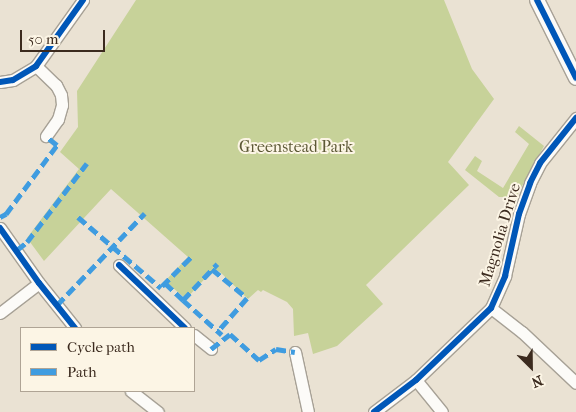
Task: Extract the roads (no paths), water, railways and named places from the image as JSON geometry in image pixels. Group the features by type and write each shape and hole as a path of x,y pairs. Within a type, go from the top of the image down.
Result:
{"street":[{"path":"0,82 13,80 36,66 84,0"},
{"path":"538,0 576,78"},
{"path":"36,66 56,85 61,95 62,106 58,119 46,136"},
{"name":"Magnolia Drive","path":"374,412 416,380 491,308 505,276 519,214 530,183 540,163 576,118"},
{"path":"0,228 39,283 74,327"},
{"path":"119,265 184,327"},
{"path":"0,313 39,283"},
{"path":"491,308 522,332 576,383"},
{"path":"167,327 174,319"},
{"path":"195,336 211,349"},
{"path":"295,352 308,412"},
{"path":"416,380 442,412"},
{"path":"132,392 158,412"}],"park label":[{"name":"Greenstead Park","path":"296,147"}]}
